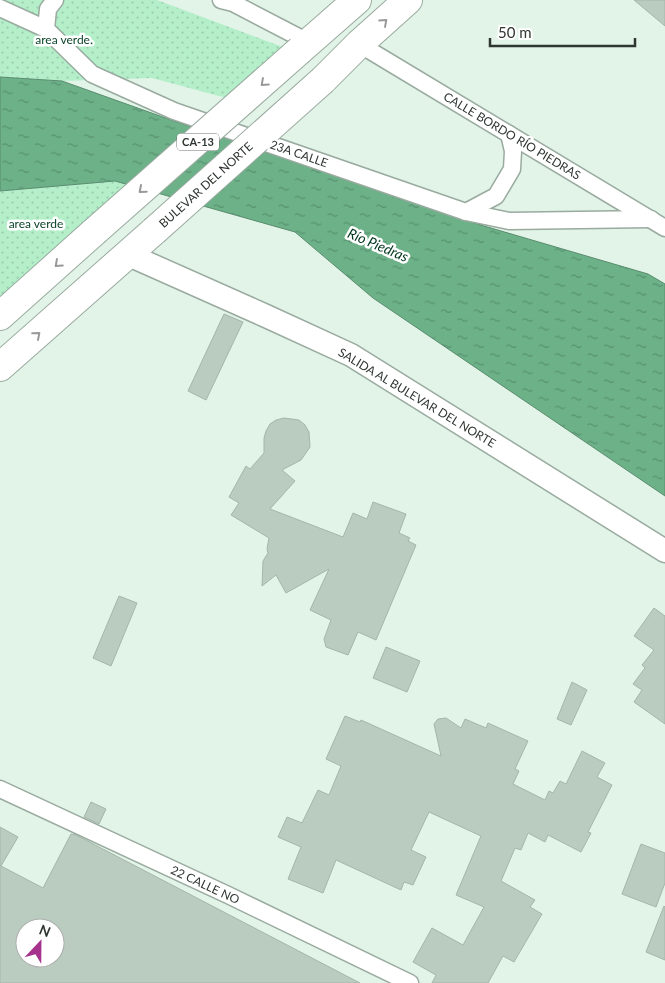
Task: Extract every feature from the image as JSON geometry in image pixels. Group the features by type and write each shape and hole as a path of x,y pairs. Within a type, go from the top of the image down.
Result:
{"highway":[{"name":"CA-13","path":"0,316 357,0"},
{"name":"BULEVAR DEL NORTE","path":"0,367 323,80 359,44 408,0"}],"street":[{"path":"46,29 48,9 56,0"},
{"path":"221,0 233,3 304,46"},
{"name":"23A CALLE","path":"0,8 46,29 92,74 174,111 466,212 509,221 658,223"},
{"name":"CALLE BORDO RÍO PIEDRAS","path":"359,44 658,223"},
{"path":"466,212 496,196 512,168 513,151 509,134"},
{"name":"SALIDA AL BULEVAR DEL NORTE","path":"128,255 351,355 665,551"},
{"name":"22 CALLE NO","path":"0,789 237,899 410,983"}],"green space":[{"name":"area verde.","path":"0,0 157,0 291,50 230,99 152,78 62,81 0,77"},
{"name":"area verde","path":"115,181 135,187 0,304 0,191"}],"water":[{"name":"Río Piedras","path":"0,77 62,81 484,226 648,274 665,284 665,496 373,298 295,232 115,181 0,191"}],"building":[{"path":"634,0 665,0 665,26"},
{"path":"224,314 243,322 206,400 188,391"},
{"path":"284,418 299,420 305,425 309,432 310,447 301,460 282,470 295,481 270,509 343,537 353,513 367,519 373,502 406,514 399,533 410,538 408,541 416,545 376,640 358,632 348,655 326,647 324,639 331,620 310,610 329,569 286,593 276,575 262,586 263,561 268,553 269,538 231,515 239,503 229,497 246,466 250,469 264,453 264,438 270,424"},
{"path":"119,596 137,603 111,666 93,658"},
{"path":"654,608 665,616 665,724 634,702 642,690 633,684 645,668 642,665 654,650 634,636"},
{"path":"386,647 420,661 407,692 373,678"},
{"path":"572,682 587,690 571,725 557,719"},
{"path":"345,716 360,722 361,720 441,756 434,724 438,719 446,718 461,728 465,719 486,728 488,723 528,741 515,769 519,771 513,784 545,800 549,791 553,793 560,781 566,784 582,751 605,763 597,777 612,785 588,832 591,833 581,852 548,835 545,842 528,833 521,850 515,848 501,881 535,900 530,907 542,914 514,962 503,956 488,983 432,983 436,975 413,962 432,928 463,945 484,907 456,895 481,836 429,812 411,850 426,857 413,885 404,882 401,890 336,860 323,893 288,879 301,847 278,837 287,817 302,823 318,790 329,795 341,766 326,759"},
{"path":"91,802 106,809 99,824 84,817"},
{"path":"0,827 18,837 1,866 43,888 71,834 76,835 360,983 0,983"},
{"path":"641,844 665,853 665,883 656,907 622,894"},
{"path":"665,907 665,960 646,952"}]}
